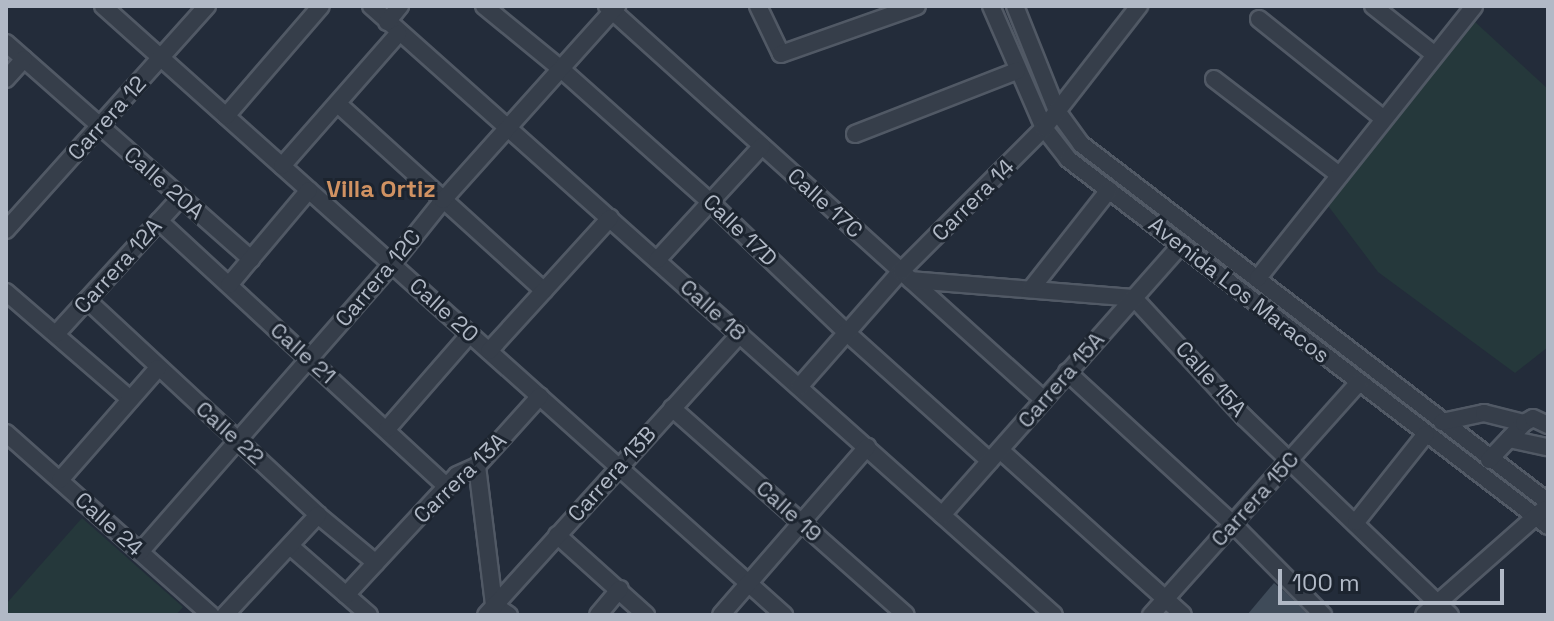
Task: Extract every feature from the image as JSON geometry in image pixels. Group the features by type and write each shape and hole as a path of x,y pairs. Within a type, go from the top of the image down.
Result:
{"street":[{"name":"Calle 20","path":"103,6 784,615"},
{"name":"Carrera 12","path":"6,230 207,6"},
{"path":"226,116 321,6"},
{"name":"Calle 18","path":"371,6 1049,613"},
{"path":"282,166 338,104 392,28 400,6"},
{"name":"Calle 17D","path":"484,6 561,69 709,201 846,332 1183,615"},
{"path":"758,6 781,54 917,6"},
{"name":"Avenida Los Maracos","path":"991,6 1044,128 1068,159 1426,434 1545,512"},
{"name":"Avenida Los Maracos","path":"1015,6 1057,111 1081,144 1442,422 1545,512"},
{"path":"1373,6 1435,55"},
{"path":"1258,278 1474,6"},
{"name":"Carrera 14","path":"799,387 846,332 906,276 1044,128 1138,7"},
{"name":"Carrera 12C","path":"140,552 612,8"},
{"name":"Calle 17C","path":"612,8 1044,400"},
{"path":"1259,19 1384,119"},
{"name":"Calle 20A","path":"6,43 251,259"},
{"path":"6,79 24,59"},
{"path":"855,134 1017,71"},
{"path":"1214,79 1339,175"},
{"path":"338,104 544,291"},
{"path":"657,260 762,146"},
{"path":"229,285 309,190"},
{"path":"1031,289 1109,190"},
{"name":"Carrera 12A","path":"56,334 180,198"},
{"path":"489,351 610,218"},
{"name":"Calle 21","path":"159,221 447,487"},
{"name":"Carrera 15A","path":"942,515 1181,245"},
{"path":"906,276 1134,298"},
{"path":"6,292 130,399"},
{"name":"Calle 15A","path":"1134,298 1244,417 1450,615"},
{"name":"Calle 22","path":"87,300 318,515 376,563"},
{"path":"387,429 470,334"},
{"name":"Carrera 13B","path":"496,612 557,535 740,334"},
{"path":"60,480 158,368"},
{"path":"1067,372 1233,524 1323,615"},
{"name":"Carrera 15C","path":"1151,615 1359,382"},
{"name":"Carrera 13A","path":"346,595 457,475 477,466 540,396"},
{"name":"Calle 19","path":"672,408 906,615"},
{"path":"1442,422 1484,413 1524,423"},
{"path":"1489,460 1524,423 1533,418 1548,425"},
{"name":"Calle 24","path":"6,433 211,615"},
{"path":"1356,522 1426,434"},
{"path":"1509,439 1548,447"},
{"path":"721,615 867,447"},
{"path":"477,466 496,612"},
{"path":"1424,615 1545,512"},
{"path":"225,615 318,515"},
{"path":"557,535 646,615"},
{"path":"290,546 369,615"},
{"path":"598,615 620,589"}],"shaded area":[{"path":"1474,21 1548,89 1548,347 1515,373 1378,272 1326,203"},
{"path":"82,518 183,607 176,615 6,615 6,604"}],"building":[{"path":"1274,583 1285,592 1308,615 1247,615"}],"district":[{"name":"Villa Ortiz","path":"381,189"}]}
